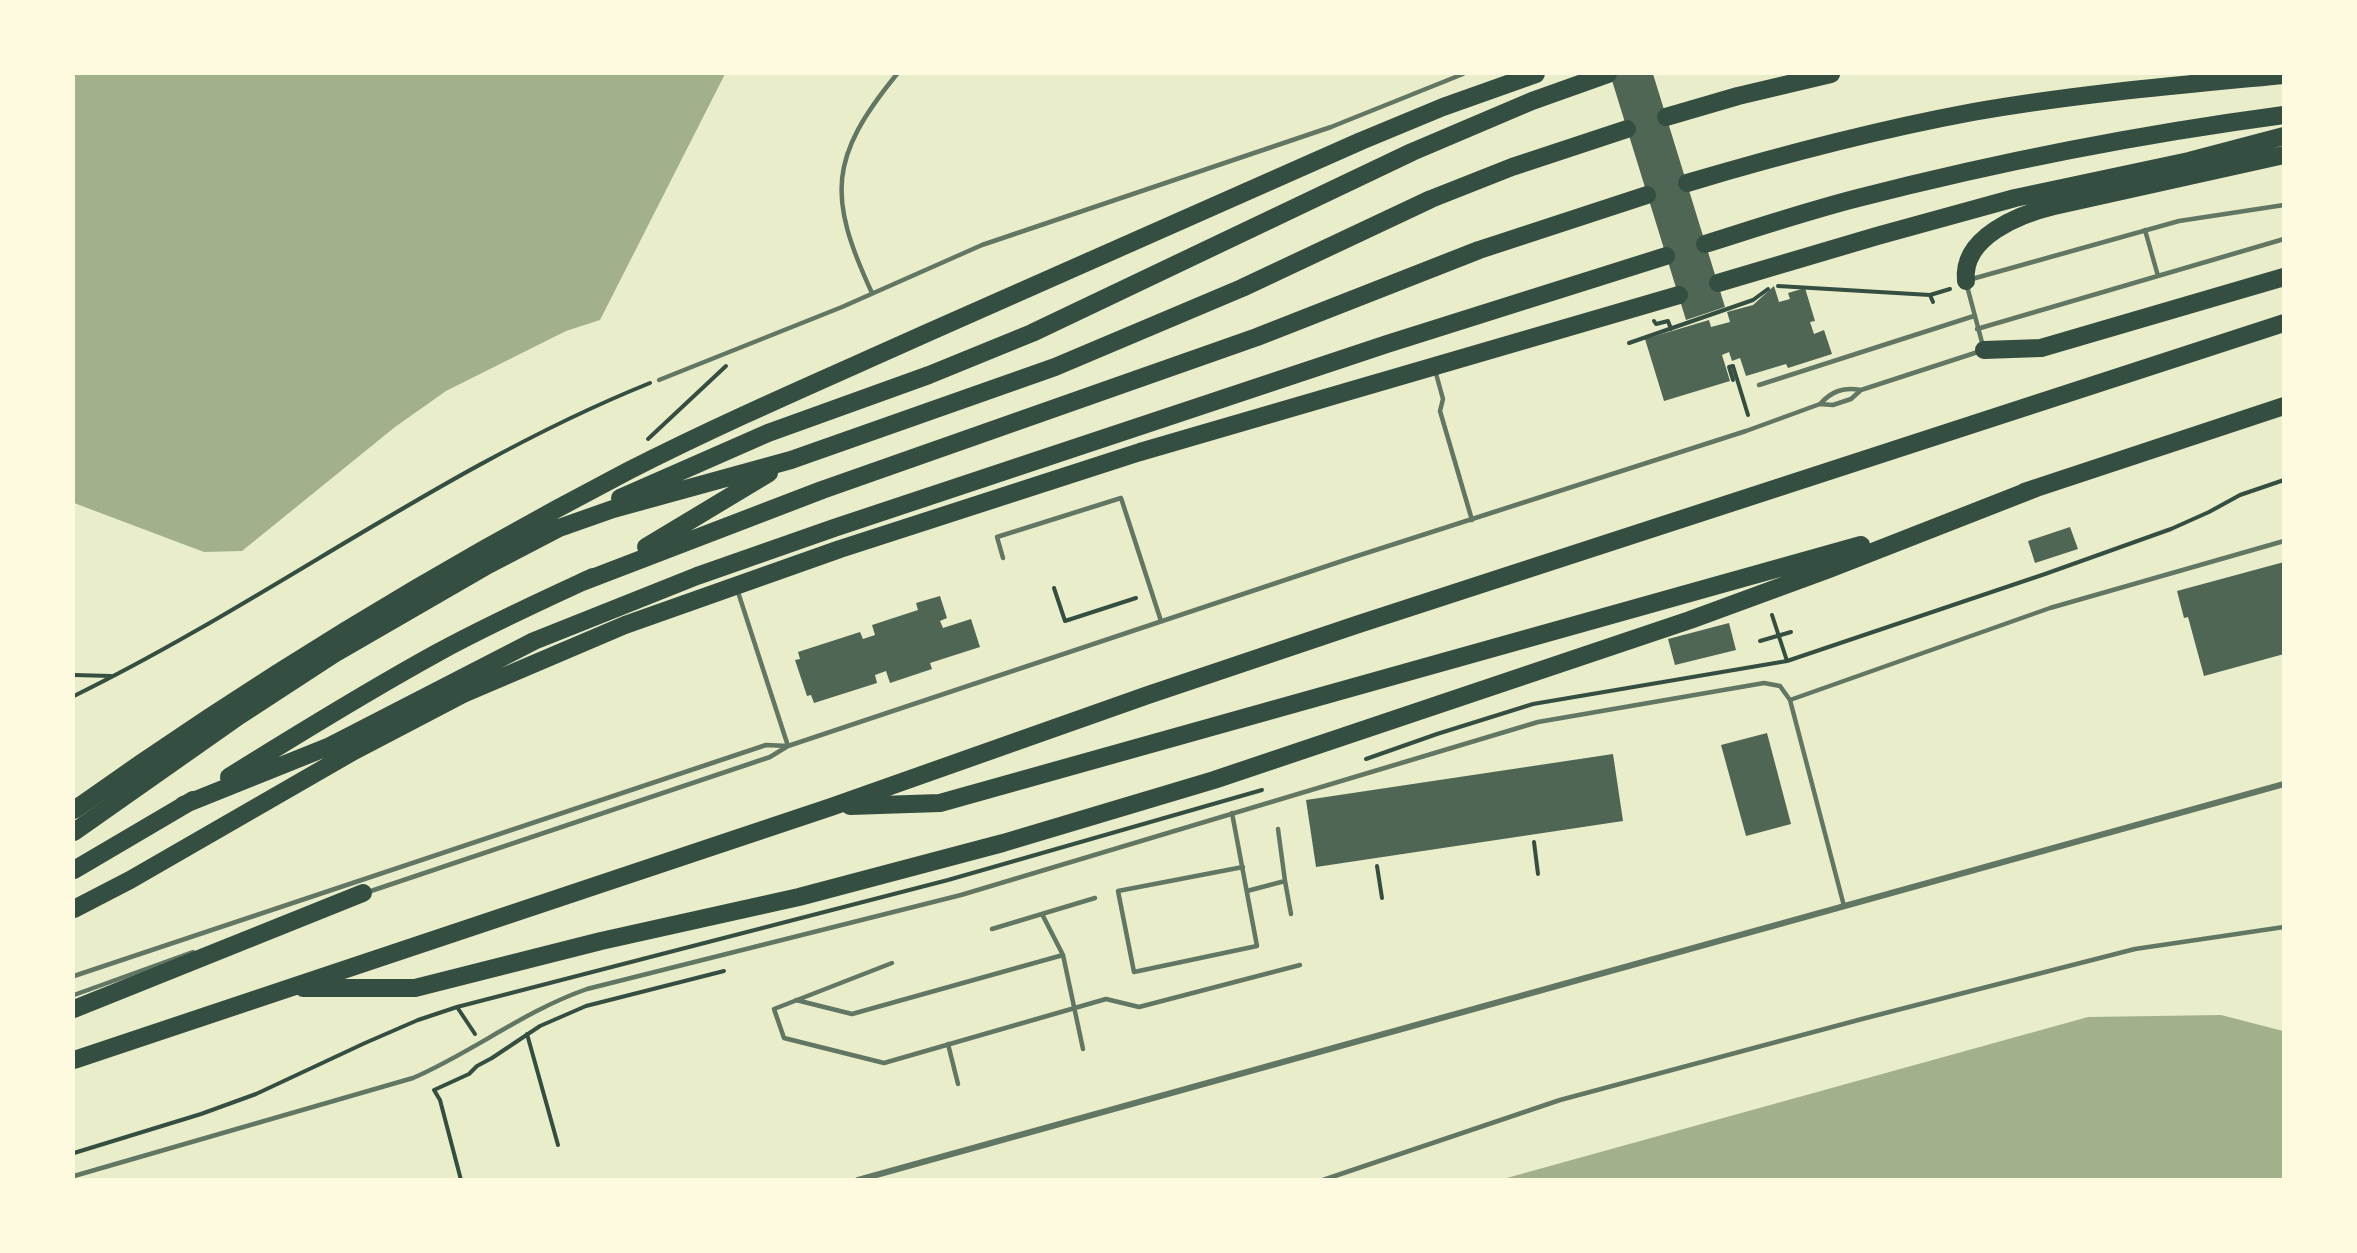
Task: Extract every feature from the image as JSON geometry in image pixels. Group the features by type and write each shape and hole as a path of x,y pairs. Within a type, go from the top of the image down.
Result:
{"highway":[{"path":"74,810 179,737 330,640 536,521 630,470 762,406 1361,141 1443,107 1536,74"},
{"path":"74,832 238,716 324,660 457,583 559,528 734,447 920,378 1032,333 1412,152 1532,101 1608,74"},
{"path":"1666,117 1738,96 1831,74"},
{"path":"1687,183 1846,139 1974,112 2106,93 2283,75"},
{"path":"1705,244 1857,198 2006,164 2136,138 2283,115"},
{"path":"559,528 613,509 811,453 1066,363 1242,288 1431,199 1512,167 1627,129"},
{"path":"1718,283 2015,198 2167,166 2283,136"},
{"path":"2167,166 2283,149"},
{"path":"1966,281 1966,264 1976,248 1998,228 2024,214 2283,155"},
{"path":"582,582 811,494 1257,337 1479,250 1647,195"},
{"path":"183,805 330,746 534,642 697,576 834,528 1387,344 1666,256"},
{"path":"1984,350 2041,348 2283,277"},
{"path":"74,909 130,880 354,751 463,694 625,625 735,585 1161,445 1678,295"},
{"path":"74,1060 831,807 1148,695 1573,553 2283,323"},
{"path":"831,807 940,803 1851,549 2283,406"},
{"path":"74,870 389,680 477,632 627,559 764,475 811,453"},
{"path":"287,988 415,987 601,941 799,897 1002,843 1214,780 1690,620 1829,569 2036,488"},
{"path":"74,1009 363,893"}],"street":[{"path":"858,1179 2283,784"}],"lane":[{"path":"872,293 847,230 842,204 842,167 855,133 872,106 897,74"},
{"path":"659,380 822,315 991,242 1323,129 1463,74"},
{"path":"234,938 770,758 788,746 1161,621 1746,431 1820,404 1833,405 1851,399 1861,390 1984,350 1966,281 2179,221 2283,204"},
{"path":"2145,230 2158,276"},
{"path":"1977,329 2283,238"},
{"path":"1759,385 1974,316"},
{"path":"1434,367 1443,399 1440,411 1472,520"},
{"path":"1820,404 1829,394 1847,388 1861,390"},
{"path":"1003,558 997,537 1121,498 1161,621"},
{"path":"1790,700 2050,608 2283,541"},
{"path":"735,585 788,746"},
{"path":"74,1176 413,1078 538,1010 587,989 961,896 1538,722 1764,683 1780,686 1790,700 1844,906"},
{"path":"74,976 766,745 788,746"},
{"path":"1232,813 1243,867 1257,946 1134,972 1118,891 1243,867"},
{"path":"1278,829 1284,881 1291,914"},
{"path":"1247,891 1284,881"},
{"path":"992,929 1095,898"},
{"path":"1042,914 1064,955 1083,1049"},
{"path":"1323,1179 1560,1100 1862,1019 2135,949 2283,927"},
{"path":"74,995 200,949"},
{"path":"796,1000 852,1014 1064,955"},
{"path":"892,963 774,1009 784,1038 884,1063 1106,999 1140,1007 1300,965"},
{"path":"948,1044 958,1084"}],"path":[{"path":"1629,343 1753,300 1773,285 1930,295 1933,302"},
{"path":"1664,322 1668,321 1671,329"},
{"path":"646,441 725,370 735,349"},
{"path":"1733,380 1729,367 1733,366 1748,414"},
{"path":"74,696 156,655 369,528 495,457 578,414 659,380"},
{"path":"1054,588 1065,621 1136,598"},
{"path":"1772,615 1787,661"},
{"path":"1760,641 1791,632"},
{"path":"74,675 114,676"},
{"path":"1534,842 1538,874"},
{"path":"1377,866 1382,898"},
{"path":"461,1179 440,1100 434,1090 469,1074 477,1066 540,1026 586,1006 724,970"},
{"path":"527,1034 558,1145"}],"shaded area":[{"path":"74,74 725,74 600,320 566,331 446,391 395,427 242,551 204,552 74,503"},
{"path":"2221,1015 2283,1031 2283,1179 1503,1179 2088,1017"}],"building":[{"path":"1610,74 1653,74 1725,307 1686,320"},
{"path":"1774,286 1779,302 1790,299 1788,293 1805,288 1815,321 1810,322 1814,334 1824,330 1832,354 1788,368 1786,364 1746,376 1740,358 1732,361 1729,352 1722,355 1730,381 1664,401 1645,339 1709,320 1711,327 1730,322 1727,312 1753,305"},
{"path":"2070,527 2078,549 2035,563 2028,541"},
{"path":"2284,562 2284,654 2204,676 2188,617 2184,618 2177,591"},
{"path":"940,596 947,618 940,621 943,628 971,619 980,647 930,663 932,669 890,683 886,671 875,675 877,683 814,703 811,695 807,696 795,660 800,659 798,652 860,632 863,639 875,635 872,625 918,610 916,603"},
{"path":"1729,623 1736,650 1675,665 1668,639"},
{"path":"1767,733 1791,824 1746,836 1721,745"},
{"path":"1613,754 1623,821 1316,867 1306,800"}]}
